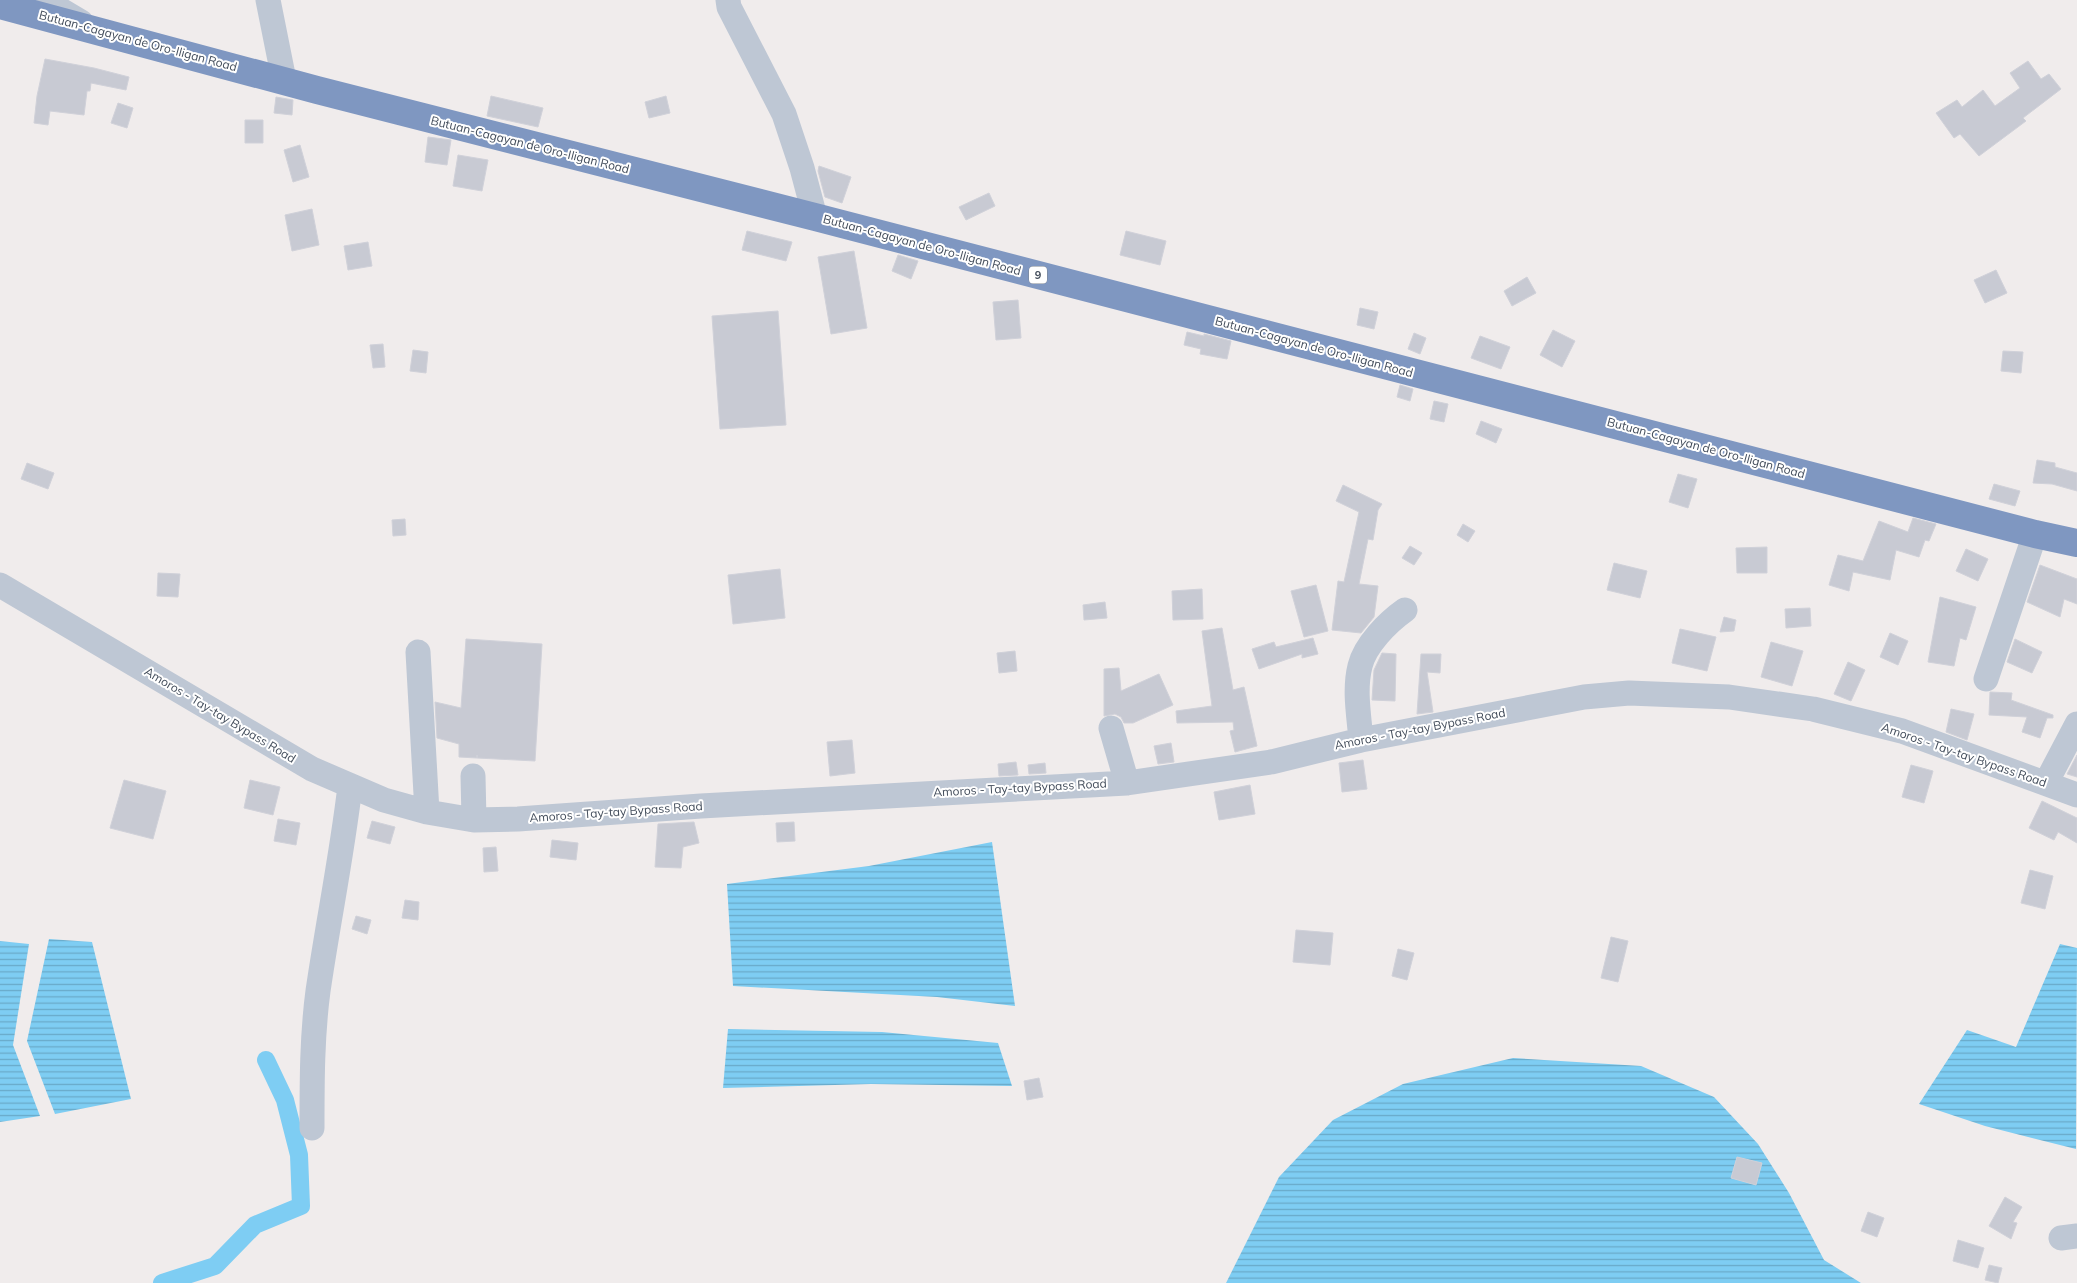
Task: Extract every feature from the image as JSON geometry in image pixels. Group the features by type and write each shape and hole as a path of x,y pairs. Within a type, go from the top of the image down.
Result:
{"highway":[{"name":"Butuan-Cagayan de Oro-Iligan Road","path":"0,5 92,28 317,90 815,217 2035,534 2077,543"}],"street":[{"path":"44,0 92,28"},
{"path":"268,0 284,80"},
{"path":"728,0 784,114 802,168 815,217"},
{"path":"1986,678 2035,534"},
{"name":"Amoros - Tay-tay Bypass Road","path":"0,585 312,769 384,800 427,812 474,820 1127,783 1271,762 1361,740 1584,697 1629,693 1729,697 1813,709 1902,731 2077,795"},
{"path":"1361,740 1357,696 1360,665 1382,630 1405,610"},
{"path":"418,652 427,812"},
{"path":"2046,783 2077,724"},
{"path":"1111,728 1127,783"},
{"path":"473,776 474,820"},
{"path":"312,1128 312,1064 318,992 340,864 350,786"}],"water":[{"path":"992,842 1015,1006 937,997 733,986 727,884 869,866"},
{"path":"49,939 92,942 131,1099 55,1114 27,1041"},
{"path":"0,941 29,944 13,1045 40,1116 0,1122"},
{"path":"2060,944 2077,948 2076,1149 1985,1126 1919,1104 1967,1030 2016,1047"},
{"path":"728,1029 882,1032 998,1043 1012,1086 871,1084 723,1088"},
{"path":"1513,1058 1641,1066 1714,1097 1758,1144 1789,1193 1824,1260 1861,1283 1226,1283 1279,1177 1333,1120 1403,1084"}],"building":[{"path":"45,59 129,77 126,90 91,83 90,91 87,91 84,115 50,111 48,125 34,123 37,96"},
{"path":"2028,61 2041,79 2049,74 2061,89 2023,118 2026,121 1979,156 1960,134 1954,138 1936,113 1957,100 1962,107 1983,90 1995,106 2020,88 2010,73"},
{"path":"491,96 543,108 538,127 487,116"},
{"path":"666,96 670,113 649,118 645,102"},
{"path":"276,97 293,100 292,115 274,113"},
{"path":"118,103 133,108 127,128 111,123"},
{"path":"245,120 263,120 263,143 245,143"},
{"path":"428,137 451,140 447,165 425,162"},
{"path":"300,145 309,177 293,182 284,150"},
{"path":"458,155 488,160 482,191 453,186"},
{"path":"819,166 851,177 842,203 825,197 818,171"},
{"path":"989,193 995,206 966,220 959,207"},
{"path":"312,209 319,245 292,251 285,215"},
{"path":"747,231 792,242 786,261 742,250"},
{"path":"1126,231 1166,241 1160,265 1120,255"},
{"path":"368,242 372,266 348,270 344,246"},
{"path":"854,251 867,328 831,334 818,257"},
{"path":"898,255 918,261 911,279 892,271"},
{"path":"1996,270 2007,293 1985,303 1974,280"},
{"path":"1527,277 1536,293 1512,306 1504,291"},
{"path":"1018,300 1021,338 996,340 993,302"},
{"path":"1360,308 1378,312 1374,329 1357,325"},
{"path":"778,311 786,425 720,429 712,316"},
{"path":"1553,330 1575,341 1562,367 1540,355"},
{"path":"1187,332 1231,341 1227,359 1200,354 1201,349 1184,345"},
{"path":"1414,333 1426,338 1420,354 1408,349"},
{"path":"1480,336 1510,347 1501,369 1471,358"},
{"path":"383,344 385,367 373,368 370,345"},
{"path":"413,350 428,352 426,373 410,371"},
{"path":"2003,351 2023,352 2021,373 2001,371"},
{"path":"1400,385 1413,389 1410,401 1397,397"},
{"path":"1434,401 1448,404 1444,422 1430,419"},
{"path":"1481,421 1502,429 1496,443 1476,434"},
{"path":"2037,460 2055,463 2055,467 2077,473 2077,491 2052,484 2033,483"},
{"path":"27,463 54,473 48,489 21,479"},
{"path":"1678,474 1697,479 1688,508 1669,502"},
{"path":"1994,484 2020,491 2015,506 1989,499"},
{"path":"1343,485 1382,504 1378,510 1373,540 1368,539 1359,584 1378,586 1374,617 1361,633 1332,630 1338,581 1344,582 1359,512 1336,501"},
{"path":"1913,518 1936,524 1929,541 1925,540 1919,557 1896,550 1890,580 1853,572 1849,591 1829,585 1838,555 1863,561 1879,521 1908,532"},
{"path":"405,519 406,535 393,536 392,520"},
{"path":"1463,524 1475,531 1468,542 1457,535"},
{"path":"1410,546 1422,553 1414,565 1402,558"},
{"path":"1767,547 1767,573 1737,573 1736,548"},
{"path":"1966,549 1988,559 1978,581 1956,571"},
{"path":"1614,563 1647,571 1640,598 1607,590"},
{"path":"2040,565 2077,579 2077,604 2064,599 2060,617 2027,602"},
{"path":"780,569 785,618 733,624 728,575"},
{"path":"158,573 180,574 178,597 157,596"},
{"path":"1316,585 1328,631 1304,637 1291,591"},
{"path":"1202,589 1203,619 1173,620 1172,591"},
{"path":"1940,597 1976,607 1966,640 1960,638 1954,666 1928,662"},
{"path":"1105,602 1107,618 1084,620 1083,605"},
{"path":"1810,608 1811,626 1786,628 1785,609"},
{"path":"1724,617 1736,620 1734,631 1720,632"},
{"path":"1222,628 1233,690 1244,687 1257,746 1235,752 1230,731 1234,730 1233,722 1177,723 1176,711 1212,706 1202,631"},
{"path":"1680,629 1716,637 1707,671 1672,663"},
{"path":"1890,633 1908,641 1898,665 1880,657"},
{"path":"1313,638 1318,654 1302,658 1302,654 1259,669 1252,649 1274,642 1276,647"},
{"path":"466,639 542,644 535,761 459,757 459,744 437,738 435,702 461,708"},
{"path":"2015,639 2042,652 2032,673 2007,662"},
{"path":"1771,642 1803,651 1792,686 1761,677"},
{"path":"1015,651 1017,671 999,673 997,653"},
{"path":"1382,653 1396,654 1395,701 1372,700 1374,670"},
{"path":"1421,654 1441,654 1440,673 1427,672 1433,712 1417,714"},
{"path":"1848,662 1865,670 1851,701 1834,694"},
{"path":"1119,668 1121,691 1159,674 1173,705 1133,723 1124,723 1121,717 1115,714 1104,716 1104,669"},
{"path":"1990,692 2012,693 2011,700 2053,715 2053,718 2047,718 2040,738 2022,732 2027,717 1989,715"},
{"path":"1951,709 1974,714 1967,740 1946,732"},
{"path":"852,740 855,773 830,776 827,742"},
{"path":"1171,743 1174,762 1158,764 1154,746"},
{"path":"2077,755 2077,777 2067,774"},
{"path":"1363,760 1367,789 1342,792 1339,763"},
{"path":"1016,762 1018,775 999,776 998,764"},
{"path":"1045,763 1046,773 1029,774 1028,765"},
{"path":"1911,765 1933,771 1924,803 1902,797"},
{"path":"124,780 166,791 153,839 110,828"},
{"path":"250,780 280,787 273,815 244,808"},
{"path":"1250,785 1255,814 1219,820 1214,792"},
{"path":"2042,801 2077,818 2077,843 2058,832 2054,840 2029,828"},
{"path":"278,819 300,823 296,845 274,841"},
{"path":"372,821 395,827 390,844 367,838"},
{"path":"694,822 699,843 683,847 681,868 655,867 658,824"},
{"path":"794,822 795,841 777,842 776,823"},
{"path":"552,840 578,843 576,860 550,857"},
{"path":"496,847 498,871 484,872 483,848"},
{"path":"2030,870 2053,876 2045,909 2021,903"},
{"path":"405,900 419,902 418,920 402,918"},
{"path":"356,916 371,920 367,934 352,929"},
{"path":"1296,930 1333,933 1330,965 1293,962"},
{"path":"1611,937 1628,941 1618,982 1601,978"},
{"path":"1398,949 1414,953 1407,980 1392,976"},
{"path":"1039,1078 1043,1097 1027,1100 1024,1081"},
{"path":"1737,1157 1762,1163 1756,1185 1731,1178"},
{"path":"2005,1197 2022,1207 2013,1222 2017,1223 2011,1239 1989,1226"},
{"path":"1868,1212 1884,1218 1877,1237 1861,1231"},
{"path":"1958,1240 1984,1248 1978,1268 1953,1261"},
{"path":"1989,1265 2002,1268 1998,1283 1985,1280"}],"waterway":[{"path":"162,1283 215,1266 255,1225 301,1206 299,1155 285,1100 266,1060"}]}
